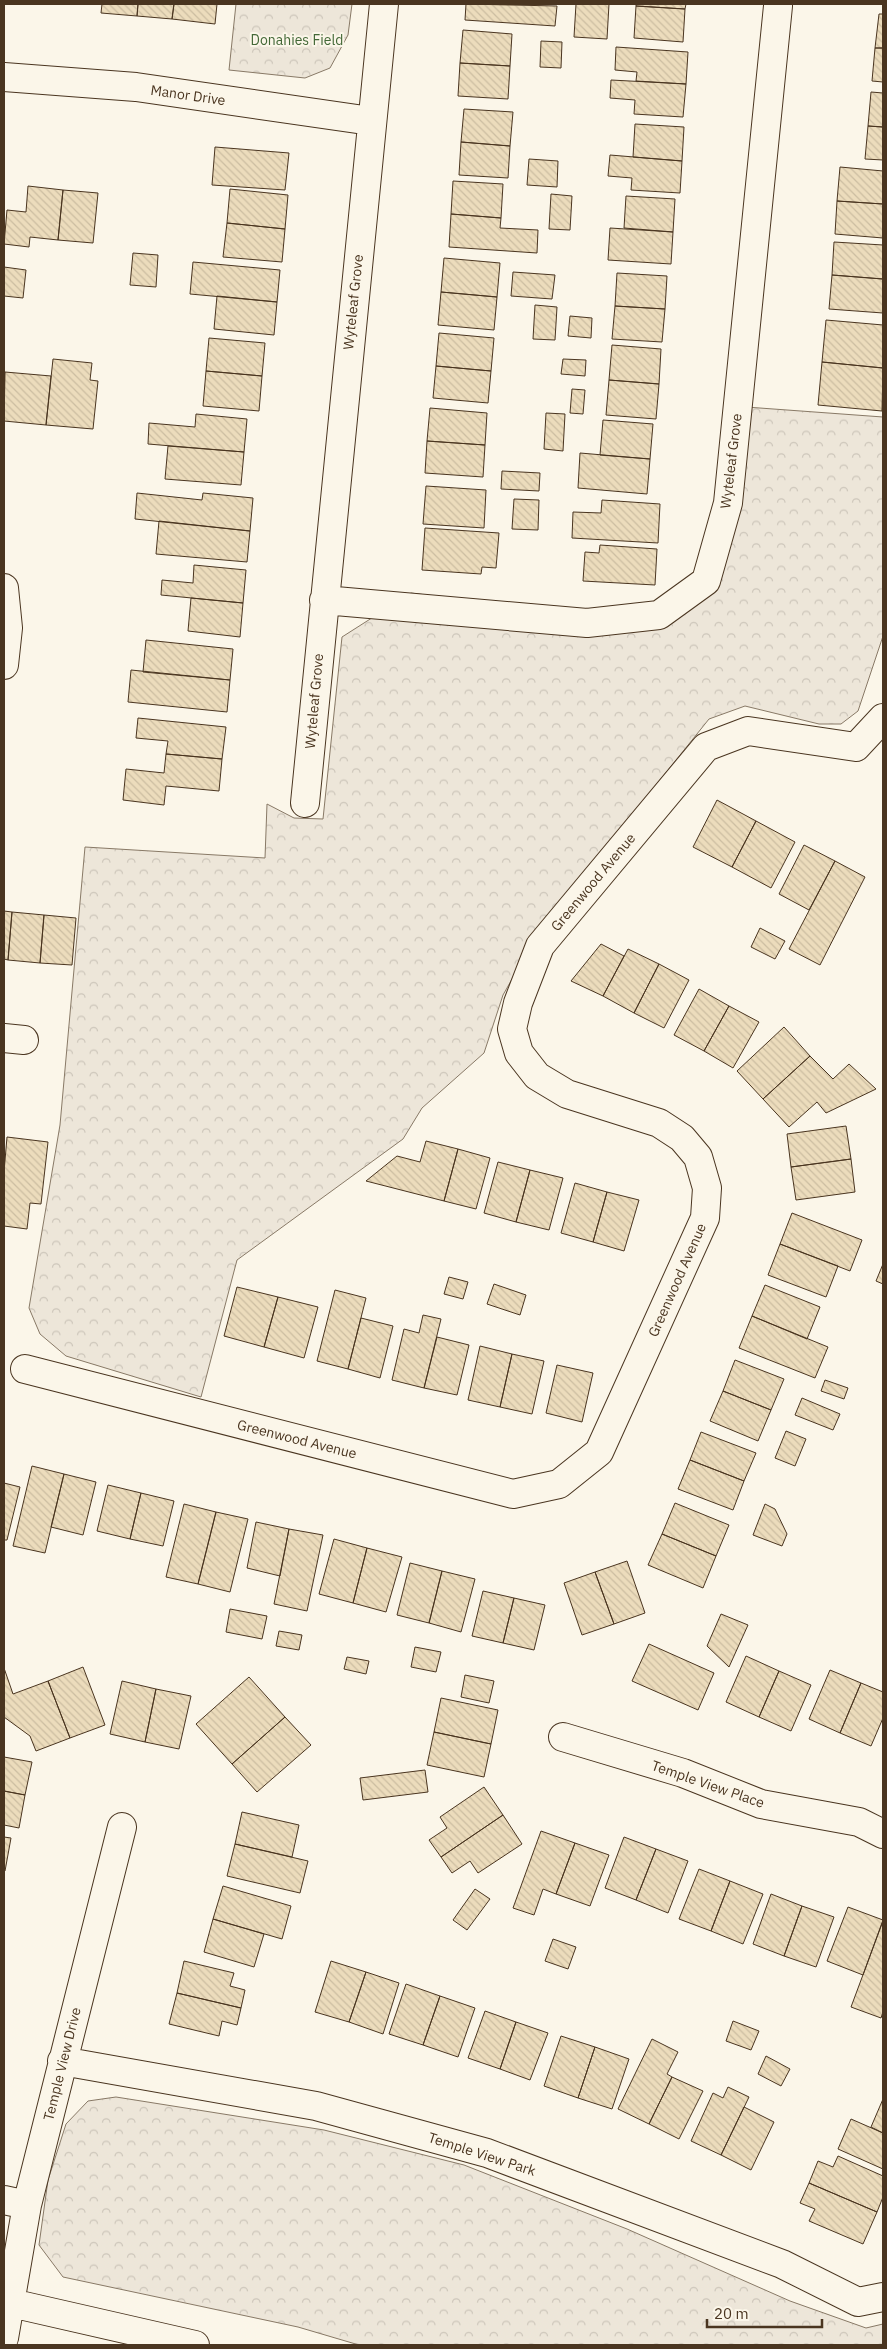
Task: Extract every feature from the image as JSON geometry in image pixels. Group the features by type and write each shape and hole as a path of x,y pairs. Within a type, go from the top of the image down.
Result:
{"street":[{"name":"Wyteleaf Grove","path":"305,803 384,4"},
{"name":"Wyteleaf Grove","path":"324,600 587,623 659,615 706,582 728,503 778,6"},
{"name":"Manor Drive","path":"4,77 136,87 371,121"},
{"path":"4,588 8,628 4,665"},
{"name":"Greenwood Avenue","path":"26,1369 513,1494 559,1484 599,1452 705,1218 707,1188 698,1157 682,1138 659,1123 567,1094 537,1076 519,1053 512,1029 518,1003 540,946 706,747 748,731 856,747 883,718"},
{"name":"Temple View Place","path":"563,1737 683,1773 761,1804 859,1822 883,1834"},
{"name":"Temple View Drive","path":"4,2338 11,2303 16,2202 62,2061 122,1827"},
{"name":"Temple View Park","path":"62,2061 316,2106 487,2153 782,2264 858,2302 883,2297"},
{"path":"11,2303 195,2345"}],"green space":[{"name":"Donahies Field","path":"236,4 352,4 348,35 330,68 305,78 229,70"},
{"path":"746,407 883,417 883,636 858,711 841,724 819,724 745,706 709,719 541,928 503,995 484,1053 422,1108 403,1139 237,1260 201,1397 66,1356 40,1334 29,1308 60,1125 85,847 265,858 267,804 294,818 323,819 342,637 411,593 571,614 654,612 708,572"},
{"path":"116,2097 324,2130 464,2165 627,2229 790,2301 866,2328 883,2324 883,2345 359,2345 298,2327 63,2277 39,2245 48,2180 66,2124 88,2101"}],"building":[{"path":"102,4 138,4 137,16 101,13"},
{"path":"138,4 174,4 172,19 137,16"},
{"path":"174,4 217,4 215,24 172,19"},
{"path":"466,4 557,6 555,26 465,20"},
{"path":"576,4 609,4 607,39 574,37"},
{"path":"636,4 686,4 685,9 636,6"},
{"path":"636,6 685,9 683,42 634,38"},
{"path":"879,14 883,14 883,48 875,48"},
{"path":"463,30 512,34 510,66 460,63"},
{"path":"541,41 562,42 561,68 540,67"},
{"path":"616,47 688,52 686,84 636,81 637,72 615,70"},
{"path":"875,48 883,48 883,82 872,81"},
{"path":"460,63 510,66 508,99 458,96"},
{"path":"611,80 686,84 683,117 634,114 635,100 610,98"},
{"path":"871,92 883,93 883,127 868,126"},
{"path":"464,109 513,112 510,146 461,142"},
{"path":"635,124 684,127 682,161 633,157"},
{"path":"868,126 883,127 883,160 865,159"},
{"path":"461,142 510,146 508,178 459,175"},
{"path":"215,147 289,153 285,190 212,185"},
{"path":"610,155 682,161 680,193 631,190 632,178 608,176"},
{"path":"529,159 558,161 557,187 527,185"},
{"path":"840,167 883,171 883,204 837,201"},
{"path":"453,181 503,184 501,218 451,214"},
{"path":"28,186 63,190 58,240 30,237 29,247 4,244 7,210 26,212"},
{"path":"230,189 288,195 285,229 227,223"},
{"path":"63,190 98,193 93,243 58,240"},
{"path":"551,194 572,196 570,230 549,229"},
{"path":"626,196 675,199 673,232 624,228"},
{"path":"837,201 883,204 883,238 835,234"},
{"path":"451,214 501,218 500,228 538,230 537,253 449,247"},
{"path":"227,223 285,229 282,262 223,257"},
{"path":"610,228 673,232 671,264 608,260"},
{"path":"834,242 883,245 883,279 832,275"},
{"path":"133,253 158,255 156,287 130,285"},
{"path":"444,258 500,263 497,297 441,292"},
{"path":"193,262 280,270 277,302 190,294"},
{"path":"4,267 26,270 23,298 4,296"},
{"path":"513,272 555,275 552,299 511,296"},
{"path":"617,273 667,276 665,309 615,306"},
{"path":"832,275 883,279 883,313 829,309"},
{"path":"441,292 497,297 494,330 438,325"},
{"path":"217,296 277,302 274,335 214,329"},
{"path":"535,305 557,307 555,340 533,339"},
{"path":"615,306 665,309 662,342 612,339"},
{"path":"570,316 592,318 591,338 568,336"},
{"path":"826,320 883,325 883,368 822,362"},
{"path":"439,333 494,338 491,371 436,366"},
{"path":"209,338 265,343 262,376 206,371"},
{"path":"612,345 661,349 659,384 609,380"},
{"path":"53,359 92,363 90,380 98,381 93,429 46,425"},
{"path":"563,359 586,360 585,376 561,374"},
{"path":"822,362 883,368 882,411 818,405"},
{"path":"436,366 491,371 488,403 433,398"},
{"path":"206,371 262,376 259,411 203,406"},
{"path":"5,372 51,376 46,425 4,421"},
{"path":"609,380 659,384 656,419 606,415"},
{"path":"572,389 585,390 583,414 570,413"},
{"path":"430,408 487,413 485,445 427,441"},
{"path":"546,413 565,414 563,451 544,449"},
{"path":"196,414 247,419 244,452 148,444 149,423 195,427"},
{"path":"603,420 653,424 650,459 600,455"},
{"path":"427,441 485,445 483,477 425,473"},
{"path":"168,446 244,452 241,485 165,479"},
{"path":"580,453 650,459 647,494 578,488"},
{"path":"502,471 540,473 539,491 501,489"},
{"path":"426,486 486,490 484,528 423,524"},
{"path":"137,493 202,500 203,493 253,498 250,531 135,519"},
{"path":"514,499 539,500 538,530 512,529"},
{"path":"602,500 660,504 658,543 572,538 573,512 601,513"},
{"path":"159,521 250,531 247,562 156,554"},
{"path":"425,528 499,533 496,568 482,567 481,574 422,570"},
{"path":"600,545 657,549 655,585 583,581 585,552 599,553"},
{"path":"194,565 246,570 243,603 161,595 162,580 193,583"},
{"path":"191,598 243,603 240,637 188,631"},
{"path":"146,640 233,649 230,680 143,672"},
{"path":"131,670 230,680 227,712 128,702"},
{"path":"138,718 226,727 222,759 166,754 168,741 136,738"},
{"path":"166,754 222,759 219,791 166,786 164,805 123,800 126,769 164,773"},
{"path":"717,800 756,821 732,867 693,847"},
{"path":"756,821 795,842 771,888 732,867"},
{"path":"804,845 835,861 809,910 779,894"},
{"path":"835,861 865,877 820,965 789,949"},
{"path":"4,911 12,912 8,960 4,959"},
{"path":"12,912 44,915 40,963 8,960"},
{"path":"44,915 76,918 72,965 40,963"},
{"path":"760,928 785,941 775,959 751,947"},
{"path":"601,944 624,956 603,996 571,981"},
{"path":"628,949 659,964 634,1013 603,996"},
{"path":"659,964 689,980 664,1028 634,1013"},
{"path":"699,989 729,1006 704,1051 674,1035"},
{"path":"729,1006 759,1022 733,1068 704,1051"},
{"path":"784,1027 810,1056 763,1099 737,1071"},
{"path":"810,1056 833,1079 849,1064 876,1089 826,1113 817,1102 789,1127 763,1099"},
{"path":"846,1126 851,1159 791,1167 787,1134"},
{"path":"7,1137 48,1142 41,1204 30,1203 27,1229 4,1226 4,1172"},
{"path":"426,1141 458,1149 444,1201 366,1181 397,1156 420,1162"},
{"path":"458,1149 490,1158 476,1209 444,1201"},
{"path":"851,1159 855,1192 796,1200 791,1167"},
{"path":"498,1162 530,1170 516,1222 484,1213"},
{"path":"530,1170 563,1178 549,1230 516,1222"},
{"path":"575,1183 607,1192 593,1242 561,1233"},
{"path":"607,1192 639,1200 624,1251 593,1242"},
{"path":"792,1213 862,1240 850,1271 780,1244"},
{"path":"780,1244 838,1266 826,1297 768,1275"},
{"path":"883,1264 883,1284 876,1281"},
{"path":"449,1277 468,1282 463,1299 444,1294"},
{"path":"494,1284 526,1295 520,1315 487,1304"},
{"path":"765,1285 820,1307 807,1339 752,1316"},
{"path":"237,1287 278,1297 264,1347 224,1336"},
{"path":"335,1290 366,1298 348,1369 317,1361"},
{"path":"278,1297 318,1307 304,1358 264,1347"},
{"path":"423,1315 441,1319 424,1388 392,1380 404,1329 419,1333"},
{"path":"752,1316 828,1347 815,1378 739,1348"},
{"path":"361,1318 393,1326 380,1378 348,1369"},
{"path":"437,1337 469,1345 457,1395 424,1388"},
{"path":"480,1346 512,1354 500,1407 468,1400"},
{"path":"512,1354 544,1361 532,1414 500,1407"},
{"path":"735,1360 784,1379 771,1410 723,1391"},
{"path":"557,1365 593,1373 582,1422 546,1413"},
{"path":"825,1380 848,1388 844,1399 821,1391"},
{"path":"723,1391 771,1410 758,1441 710,1421"},
{"path":"802,1398 840,1414 833,1430 795,1415"},
{"path":"786,1431 806,1439 795,1466 775,1458"},
{"path":"701,1432 756,1453 744,1481 690,1460"},
{"path":"690,1460 744,1481 733,1510 678,1489"},
{"path":"32,1466 64,1474 45,1553 13,1546"},
{"path":"64,1474 96,1482 83,1535 51,1527"},
{"path":"4,1483 20,1487 7,1540 4,1540"},
{"path":"108,1485 141,1493 130,1539 97,1531"},
{"path":"141,1493 174,1501 163,1546 130,1539"},
{"path":"675,1503 729,1525 716,1556 662,1534"},
{"path":"184,1504 216,1512 198,1584 166,1577"},
{"path":"765,1504 775,1509 787,1534 782,1546 753,1535"},
{"path":"216,1512 248,1519 230,1592 198,1584"},
{"path":"256,1522 289,1529 280,1576 247,1568"},
{"path":"289,1529 323,1535 307,1611 274,1604"},
{"path":"662,1534 716,1556 703,1588 648,1565"},
{"path":"334,1539 367,1548 353,1603 319,1594"},
{"path":"367,1548 402,1557 386,1612 353,1603"},
{"path":"627,1561 645,1613 614,1624 595,1572"},
{"path":"410,1563 442,1571 429,1623 397,1615"},
{"path":"442,1571 475,1579 461,1632 429,1623"},
{"path":"595,1572 614,1624 582,1635 564,1583"},
{"path":"483,1591 514,1598 503,1643 472,1636"},
{"path":"514,1598 545,1605 534,1650 503,1643"},
{"path":"230,1609 267,1616 262,1639 226,1632"},
{"path":"721,1614 748,1625 729,1667 707,1646"},
{"path":"279,1631 302,1635 299,1650 276,1646"},
{"path":"649,1644 714,1673 698,1710 632,1681"},
{"path":"415,1647 441,1652 436,1672 411,1667"},
{"path":"746,1656 779,1671 759,1717 726,1702"},
{"path":"347,1657 369,1661 366,1674 344,1669"},
{"path":"83,1667 105,1725 70,1738 48,1681"},
{"path":"4,1668 13,1694 48,1681 70,1738 36,1751 30,1736 4,1717"},
{"path":"830,1670 861,1683 840,1733 809,1719"},
{"path":"779,1671 811,1685 791,1731 759,1717"},
{"path":"465,1675 494,1681 489,1703 461,1697"},
{"path":"249,1677 285,1717 232,1764 196,1724"},
{"path":"122,1681 156,1689 145,1742 110,1734"},
{"path":"861,1683 883,1692 883,1718 871,1746 840,1733"},
{"path":"156,1689 191,1696 179,1749 145,1742"},
{"path":"441,1698 498,1710 491,1744 434,1732"},
{"path":"285,1717 311,1745 257,1792 232,1764"},
{"path":"434,1732 491,1744 484,1777 427,1765"},
{"path":"4,1757 32,1762 25,1795 4,1791"},
{"path":"425,1770 428,1792 363,1800 360,1778"},
{"path":"484,1787 503,1815 441,1857 429,1840 447,1828 440,1817"},
{"path":"4,1791 25,1795 19,1828 4,1825"},
{"path":"242,1812 299,1825 292,1857 235,1844"},
{"path":"503,1815 522,1844 478,1873 470,1861 452,1873 441,1857"},
{"path":"541,1831 575,1843 556,1894 543,1889 534,1915 513,1908"},
{"path":"4,1837 11,1838 5,1871 4,1870"},
{"path":"624,1837 656,1849 636,1900 605,1888"},
{"path":"575,1843 609,1855 590,1906 556,1894"},
{"path":"235,1844 308,1861 300,1893 227,1876"},
{"path":"656,1849 688,1861 668,1913 636,1900"},
{"path":"699,1869 730,1881 711,1931 679,1919"},
{"path":"730,1881 763,1894 743,1944 711,1931"},
{"path":"223,1886 291,1906 282,1939 213,1919"},
{"path":"475,1889 490,1899 467,1930 453,1920"},
{"path":"771,1894 802,1906 784,1956 753,1944"},
{"path":"802,1906 834,1917 816,1967 784,1956"},
{"path":"848,1907 883,1920 863,1975 827,1961"},
{"path":"213,1919 264,1934 254,1967 204,1952"},
{"path":"883,1921 883,2012 881,2018 851,2007"},
{"path":"553,1939 576,1947 568,1969 545,1961"},
{"path":"184,1961 234,1973 230,1986 245,1990 241,2008 177,1993"},
{"path":"331,1961 366,1972 349,2022 315,2012"},
{"path":"366,1972 399,1983 383,2034 349,2022"},
{"path":"406,1984 440,1996 423,2045 389,2034"},
{"path":"177,1993 241,2008 237,2025 222,2021 219,2036 169,2024"},
{"path":"440,1996 475,2008 458,2057 423,2045"},
{"path":"485,2011 516,2022 500,2069 468,2058"},
{"path":"733,2021 759,2031 751,2050 726,2041"},
{"path":"516,2022 548,2033 530,2080 500,2069"},
{"path":"561,2036 595,2047 578,2098 544,2086"},
{"path":"652,2039 678,2052 667,2074 672,2077 649,2124 618,2109"},
{"path":"595,2047 629,2059 612,2109 578,2098"},
{"path":"766,2056 790,2069 781,2086 758,2074"},
{"path":"672,2077 703,2091 679,2139 649,2124"},
{"path":"728,2087 749,2097 721,2155 691,2141 713,2093 723,2098"},
{"path":"883,2099 883,2133 871,2127"},
{"path":"744,2107 774,2122 751,2170 721,2155"},
{"path":"851,2119 883,2133 883,2169 838,2149"},
{"path":"838,2156 883,2176 883,2197 877,2212 809,2183 818,2161 833,2167"},
{"path":"809,2183 877,2212 863,2244 809,2221 815,2209 800,2203"}]}
